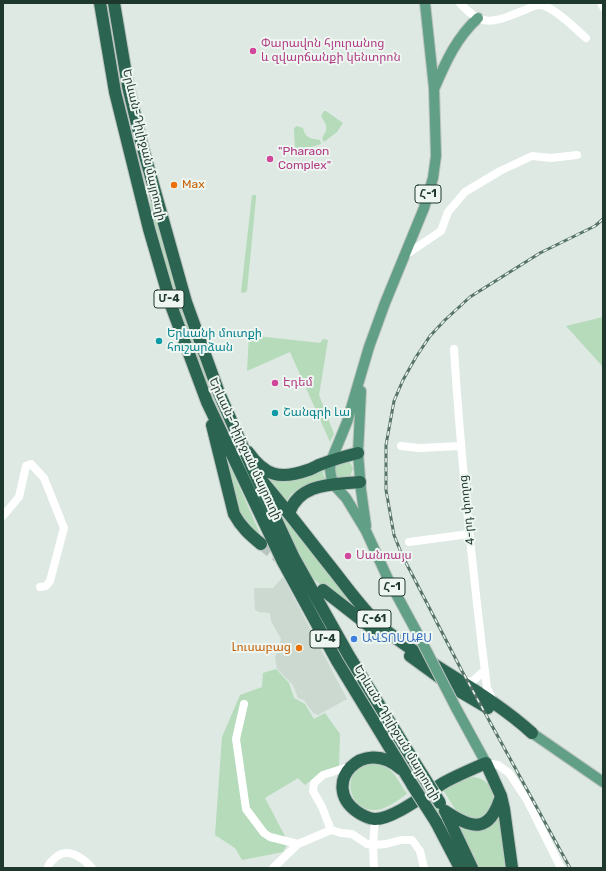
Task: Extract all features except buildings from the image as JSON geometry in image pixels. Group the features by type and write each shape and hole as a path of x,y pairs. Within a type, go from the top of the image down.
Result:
{"highway":[{"name":"Երևան-Դիլիջան մայրուղի","path":"100,3 115,92 149,229 172,308 206,402 282,562 337,661 436,822 460,868"},
{"name":"Երևան-Դիլիջան մայրուղի","path":"114,3 128,86 142,145 186,302 219,393 294,558 349,656 443,807 472,868"},
{"path":"206,402 234,514 246,532 261,544"},
{"path":"240,439 250,454 265,470 280,476 298,473 358,453"},
{"name":"Հ-61","path":"252,468 346,587 383,628 494,703 532,733"},
{"path":"289,513 294,502 303,493 317,488 360,482"},
{"name":"Հ-61","path":"323,590 426,669 515,725 532,733"},
{"path":"406,773 390,761 376,758 359,760 353,764 343,781 343,788 347,801 354,810 375,819 394,813 445,782 486,763"},
{"name":"Հ-1","path":"486,763 501,796 512,868"},
{"path":"443,807 462,821 478,825 492,818 497,810 501,796"}],"main road":[{"name":"Հ-1","path":"425,3 434,88 436,156 434,178 424,208 385,303 372,340 347,422 331,461 331,476 334,485 346,498 366,531 388,578 486,763"},
{"path":"434,88 453,48 468,27 478,18"},
{"name":"Հ-1","path":"362,375 358,453 366,531"},
{"name":"Հ-61","path":"532,733 603,782"}],"street":[{"path":"460,3 468,12 487,21 496,21 540,4 550,8 586,38"},
{"path":"601,3 603,7"},
{"path":"404,256 441,232 448,212 465,192 500,171 532,156 551,158 577,155"},
{"name":"4-րդ փողոց","path":"454,349 460,446 469,534 487,688 494,703"},
{"path":"401,446 420,448 460,446"},
{"path":"3,516 19,496 26,466 32,464 44,478 64,528 50,581 46,586 40,587"},
{"path":"409,542 469,534"},
{"path":"462,682 473,681 485,670"},
{"path":"244,704 236,739 246,809 264,832 270,837 298,844"},
{"path":"486,763 498,765 508,773 527,800 561,868"},
{"path":"331,830 312,787 314,783 323,775 345,768 347,772"},
{"path":"374,868 373,845 375,819"},
{"path":"274,868 298,844 331,830 352,834 368,844 373,845 386,844 401,840 412,840 420,851 424,868"},
{"path":"48,868 48,865 57,856 64,852 76,855 87,862 92,868"}],"shaded area":[{"name":"Լուսաբաց","path":"283,577 347,699 318,715 313,713 304,700 298,698 293,685 277,669 275,658 281,639 271,621 270,613 255,610 254,588 273,588"}],"green space":[{"path":"105,3 110,3 143,165 137,167 127,117"},
{"path":"324,111 343,123 337,132 324,142 322,138 326,132 326,127 321,116"},
{"path":"297,126 303,128 307,136 320,140 321,144 308,148 295,149 294,128"},
{"path":"252,195 256,195 256,198 247,291 244,293 241,292"},
{"path":"152,203 245,464 444,815 466,868 418,782 306,597 221,419 192,346 160,250 148,204"},
{"path":"603,317 603,367 566,326"},
{"path":"251,331 255,331 257,336 320,343 323,339 328,340 319,395 334,434 330,442 290,352 247,371 249,334"},
{"path":"219,441 261,536 256,536 239,513"},
{"path":"349,461 353,468 350,477 342,480 335,477 333,464"},
{"path":"324,468 323,474 326,480 296,490 288,499 286,504 267,479 275,481 297,480"},
{"path":"270,494 362,608 356,613 311,577 298,554"},
{"path":"276,669 289,683 294,698 305,704 314,719 325,713 340,734 339,767 322,772 305,785 298,778 265,798 288,842 283,852 242,860 235,848 215,835 222,737 240,695 262,687 263,673"},
{"path":"373,763 386,767 390,770 407,794 388,806 376,810 368,809 356,802 352,795 351,788 351,781 359,768"},
{"path":"474,777 482,780 488,785 492,791 493,798 492,805 488,811 482,816 474,819 457,812 443,790 465,778"},
{"path":"499,810 507,868 479,868 458,826 462,827"}],"tunnel":[{"path":"261,544 284,561"}],"railway":[{"path":"570,868 462,671 402,555 394,535 386,490 386,445 394,401 403,380 430,336 445,320 470,297 540,253 595,226 603,219"}],"place":[{"name":"Փարավոն հյուրանոց և զվարճանքի կենտրոն","path":"253,51"},
{"name":"\"Pharaon Complex\"","path":"270,159"},
{"name":"Max","path":"174,185"},
{"name":"Երևանի մուտքի հուշարձան","path":"159,341"},
{"name":"Էդեմ","path":"275,383"},
{"name":"Շանգրի Լա","path":"275,413"},
{"name":"Սանռայս","path":"348,556"},
{"name":"ԱՎՏՈՄԱՔՍ","path":"354,639"},
{"name":"Լուսաբաց","path":"299,648"}]}
